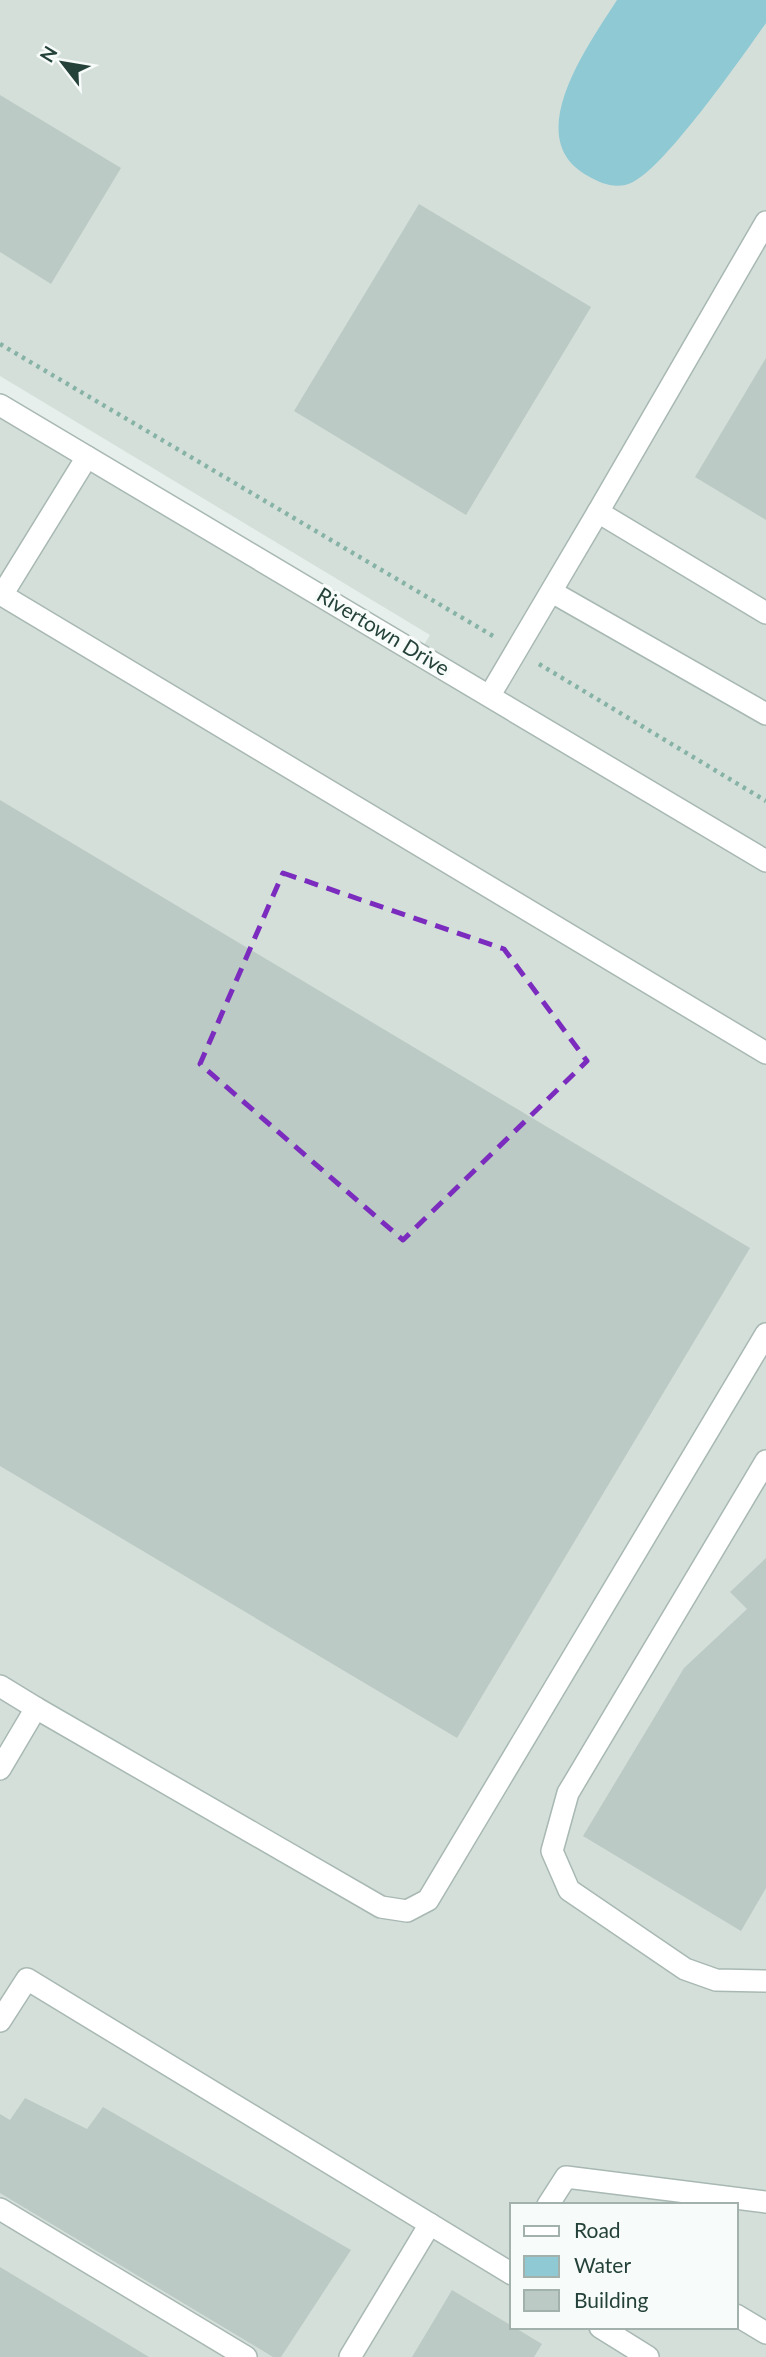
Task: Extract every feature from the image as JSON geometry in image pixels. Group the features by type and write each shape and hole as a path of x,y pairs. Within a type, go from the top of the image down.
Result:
{"street":[{"path":"490,695 766,222"},
{"name":"Rivertown Drive","path":"0,405 766,862"},
{"path":"87,457 2,595 766,1053"},
{"path":"598,512 766,614"},
{"path":"552,592 766,714"},
{"path":"0,1686 380,1907 407,1911 428,1900 766,1334"},
{"path":"766,1461 568,1793 552,1851 569,1890 685,1969 716,1980 766,1981"},
{"path":"0,1769 36,1708"},
{"path":"0,2021 27,1979 430,2224 510,2269"},
{"path":"551,2203 566,2177 766,2202"},
{"path":"0,2209 246,2357"},
{"path":"350,2357 430,2224"},
{"path":"738,2316 766,2333"},
{"path":"601,2329 616,2349 648,2357"}],"path":[{"path":"0,344 766,801"}],"highlighted area":[{"path":"283,873 504,949 587,1061 403,1240 200,1064"}],"shaded area":[{"path":"0,0 766,0 766,2357 0,2357 0,405 419,653 430,635 0,376"}],"water":[{"path":"617,0 766,0 766,23 703,109 664,155 633,182 615,186 588,176 568,160 559,139 559,116 577,65"}],"building":[{"path":"0,95 121,168 51,284 0,252"},
{"path":"419,204 591,307 466,515 294,411"},
{"path":"766,358 766,520 695,477"},
{"path":"0,800 750,1248 457,1738 0,1466"},
{"path":"766,1558 766,1888 741,1931 583,1836 684,1668 747,1609 730,1592"},
{"path":"25,2098 87,2129 103,2107 351,2250 281,2357 273,2357 0,2193 0,2114 10,2120"},
{"path":"0,2267 149,2357 0,2357"},
{"path":"452,2290 510,2325 510,2329 517,2329 542,2344 534,2357 412,2357"}]}
